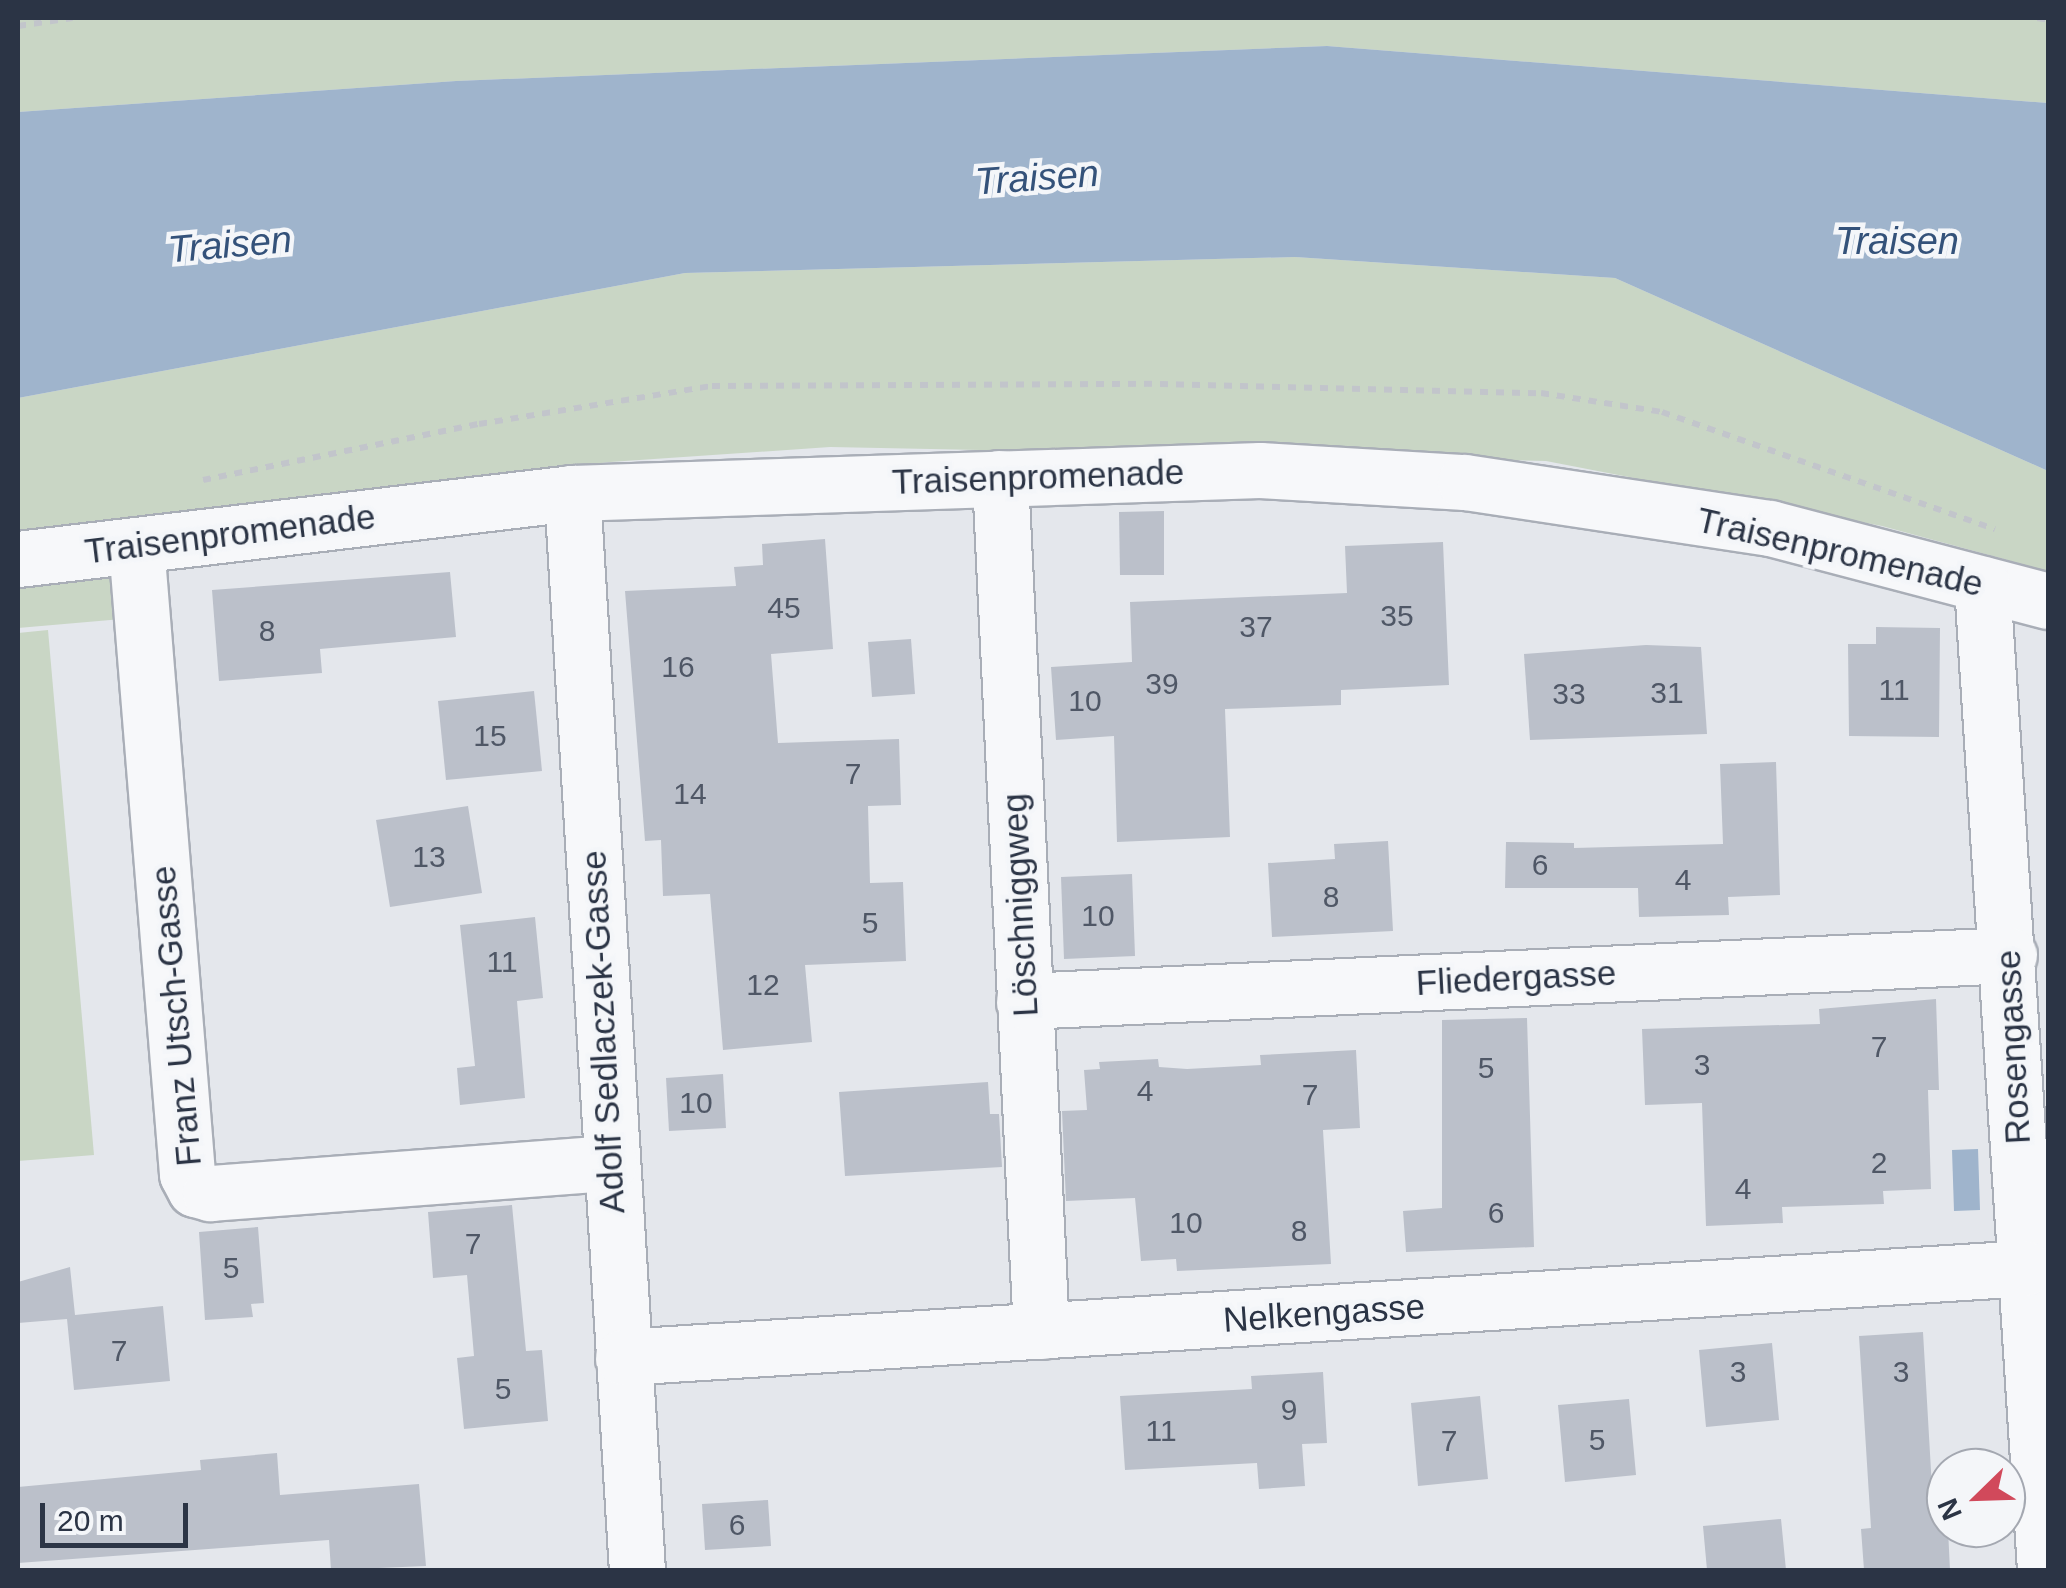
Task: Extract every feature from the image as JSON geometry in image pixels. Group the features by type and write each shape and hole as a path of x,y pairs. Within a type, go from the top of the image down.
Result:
{"street":[{"name":"Traisenpromenade","path":"18,559 572,493 1260,470 1465,482 1770,528 2048,601"},
{"name":"Löschniggweg","path":"1000,478 1041,1331"},
{"name":"Adolf Sedlaczek-Gasse","path":"572,493 609,1163 637,1570"},
{"name":"Franz Utsch-Gasse","path":"136,546 187,1174 195,1189 210,1193 609,1163"},
{"name":"Rosengasse","path":"1982,584 2009,955 2024,1268 2045,1570"},
{"name":"Fliedergasse","path":"1024,1001 2009,955"},
{"name":"Nelkengasse","path":"624,1356 2024,1268"}],"path":[{"path":"18,26 72,18"},
{"path":"2037,18 2048,20"}],"green space":[{"path":"18,18 2048,18 2048,103 1327,46 456,81 18,112"},
{"path":"1295,257 1615,278 2048,471 2048,571 1882,526 1546,461 830,447 610,462 187,511 57,547 18,550 18,398 685,273"},
{"path":"119,557 122,619 18,628 18,568"},
{"path":"48,630 94,1155 18,1161 18,633"}],"water":[{"name":"Traisen","path":"1327,46 2048,103 2048,471 1615,278 1295,257 685,273 18,398 18,112 456,81"},
{"path":"1978,1149 1980,1210 1954,1211 1952,1150"}],"building":[{"path":"1164,511 1164,575 1120,575 1119,512"},
{"path":"825,539 833,649 771,654 778,743 899,739 901,805 868,806 870,883 903,882 906,961 805,965 812,1042 723,1050 710,894 663,896 661,840 645,841 625,591 736,586 734,567 763,565 762,544"},
{"path":"1443,542 1449,685 1341,690 1341,705 1225,709 1230,837 1117,842 1114,736 1056,740 1051,667 1132,662 1130,602 1347,593 1345,546"},
{"path":"450,572 456,637 320,649 322,673 219,681 212,590"},
{"path":"1876,627 1940,628 1939,737 1849,736 1848,644 1876,644"},
{"path":"911,639 915,694 872,697 868,642"},
{"path":"1646,645 1701,647 1707,734 1530,740 1524,654"},
{"path":"534,691 542,771 446,780 438,701"},
{"path":"1776,762 1780,895 1728,897 1729,915 1639,917 1638,888 1505,888 1506,842 1574,843 1574,848 1723,844 1720,764"},
{"path":"468,806 482,893 390,907 376,820"},
{"path":"1388,841 1393,931 1272,937 1268,863 1335,859 1334,844"},
{"path":"1132,874 1135,956 1064,959 1061,877"},
{"path":"535,917 543,998 517,1001 525,1098 460,1105 457,1068 475,1066 460,925"},
{"path":"1936,999 1939,1090 1928,1090 1931,1189 1883,1191 1884,1204 1782,1207 1783,1223 1706,1226 1702,1103 1645,1105 1642,1029 1820,1024 1819,1009"},
{"path":"1527,1018 1534,1247 1406,1252 1403,1211 1442,1208 1442,1020"},
{"path":"1356,1050 1360,1128 1323,1130 1331,1264 1177,1271 1176,1259 1141,1261 1135,1198 1066,1201 1062,1111 1087,1110 1084,1070 1100,1069 1099,1062 1158,1059 1159,1067 1187,1069 1261,1065 1260,1055"},
{"path":"723,1074 726,1128 669,1131 666,1078"},
{"path":"988,1082 990,1114 999,1114 1002,1167 845,1176 839,1092"},
{"path":"512,1205 526,1351 542,1350 548,1421 464,1429 457,1358 474,1356 467,1275 433,1278 428,1212"},
{"path":"258,1227 264,1303 251,1304 253,1317 205,1320 199,1232"},
{"path":"70,1267 75,1315 163,1306 170,1381 74,1390 67,1319 18,1323 18,1282"},
{"path":"1923,1332 1930,1448 1926,1448 1926,1548 1949,1548 1950,1570 1864,1570 1861,1529 1871,1528 1859,1336"},
{"path":"1772,1343 1779,1420 1706,1427 1699,1350"},
{"path":"1323,1372 1327,1443 1302,1444 1305,1486 1259,1489 1257,1463 1125,1470 1120,1396 1252,1389 1251,1376"},
{"path":"1480,1396 1488,1479 1418,1486 1411,1403"},
{"path":"1629,1399 1636,1475 1565,1482 1558,1405"},
{"path":"277,1453 280,1495 419,1484 426,1566 331,1570 329,1540 18,1563 18,1487 201,1470 200,1460"},
{"path":"768,1500 771,1546 705,1550 702,1504"},
{"path":"1781,1519 1786,1570 1707,1570 1703,1526"}]}
